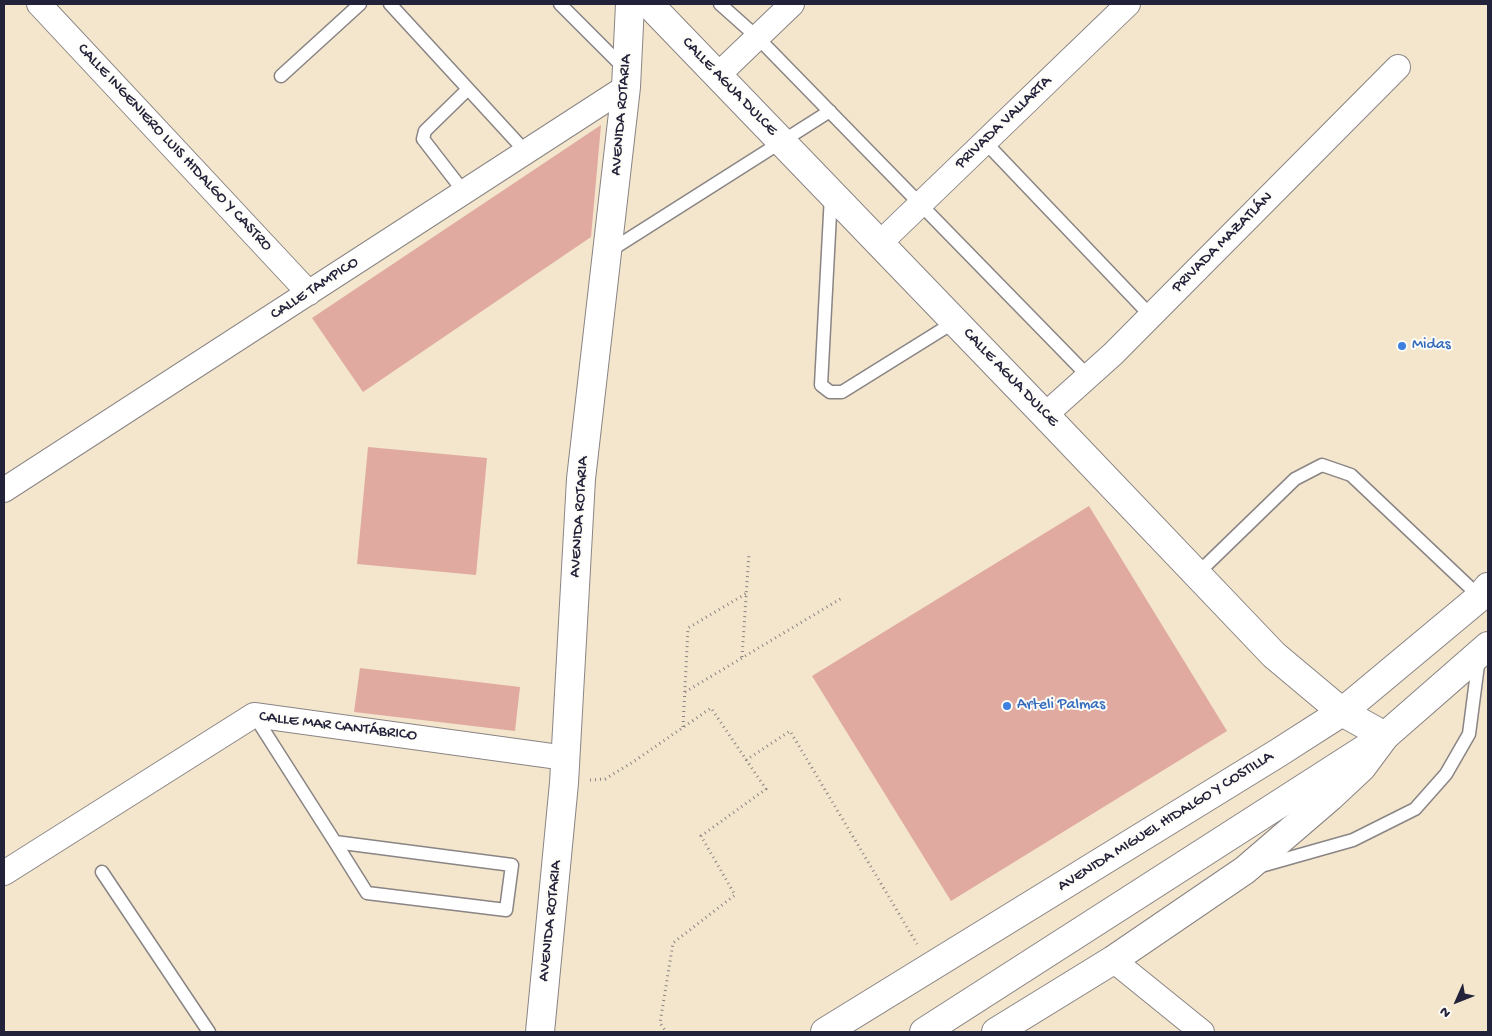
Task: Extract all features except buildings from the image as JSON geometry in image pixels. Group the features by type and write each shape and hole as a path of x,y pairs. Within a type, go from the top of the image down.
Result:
{"main road":[{"name":"AVENIDA ROTARIA","path":"540,1032 565,770 581,479 627,79 630,4"},
{"name":"CALLE AGUA DULCE","path":"649,4 1046,415 1274,655 1342,712 1385,736"},
{"name":"AVENIDA MIGUEL HIDALGO Y COSTILLA","path":"825,1032 1342,712 1484,592"},
{"path":"924,1032 1385,736 1484,650"},
{"path":"996,1032 1113,960 1244,870 1330,797 1362,767 1385,736"}],"street":[{"name":"CALLE INGENIERO LUIS HIDALGO Y CASTRO","path":"39,4 308,293"},
{"path":"718,75 792,4"},
{"name":"PRIVADA VALLARTA","path":"880,243 1128,4"},
{"name":"PRIVADA MAZATLÁN","path":"1046,415 1113,354 1398,67"},
{"name":"CALLE TAMPICO","path":"4,490 526,152 627,79"},
{"name":"CALLE MAR CANTÁBRICO","path":"4,873 254,715 565,770"},
{"path":"1113,960 1202,1032"}],"lane":[{"path":"281,76 360,4"},
{"path":"390,4 526,152"},
{"path":"560,4 627,79"},
{"path":"720,4 757,37 1088,376"},
{"path":"464,192 423,139 425,131 468,89"},
{"path":"608,252 830,111"},
{"path":"985,142 1151,316"},
{"path":"831,192 821,385 830,392 842,392 956,322"},
{"path":"1197,574 1296,479 1322,465 1351,476 1484,592"},
{"path":"1244,870 1353,840 1415,809 1446,774 1469,734 1484,650"},
{"path":"254,715 367,893 506,910 512,865 335,842"},
{"path":"102,872 209,1032"}],"path":[{"path":"742,658 749,553"},
{"path":"684,727 688,628 747,594"},
{"path":"685,692 842,598"},
{"path":"565,770 606,779 711,708 766,789 701,836 735,895 673,943 660,1023 666,1032"},
{"path":"746,760 790,731 931,967"}],"place":[{"name":"Midas","path":"1402,346"},
{"name":"Arteli Palmas","path":"1007,706"}]}
